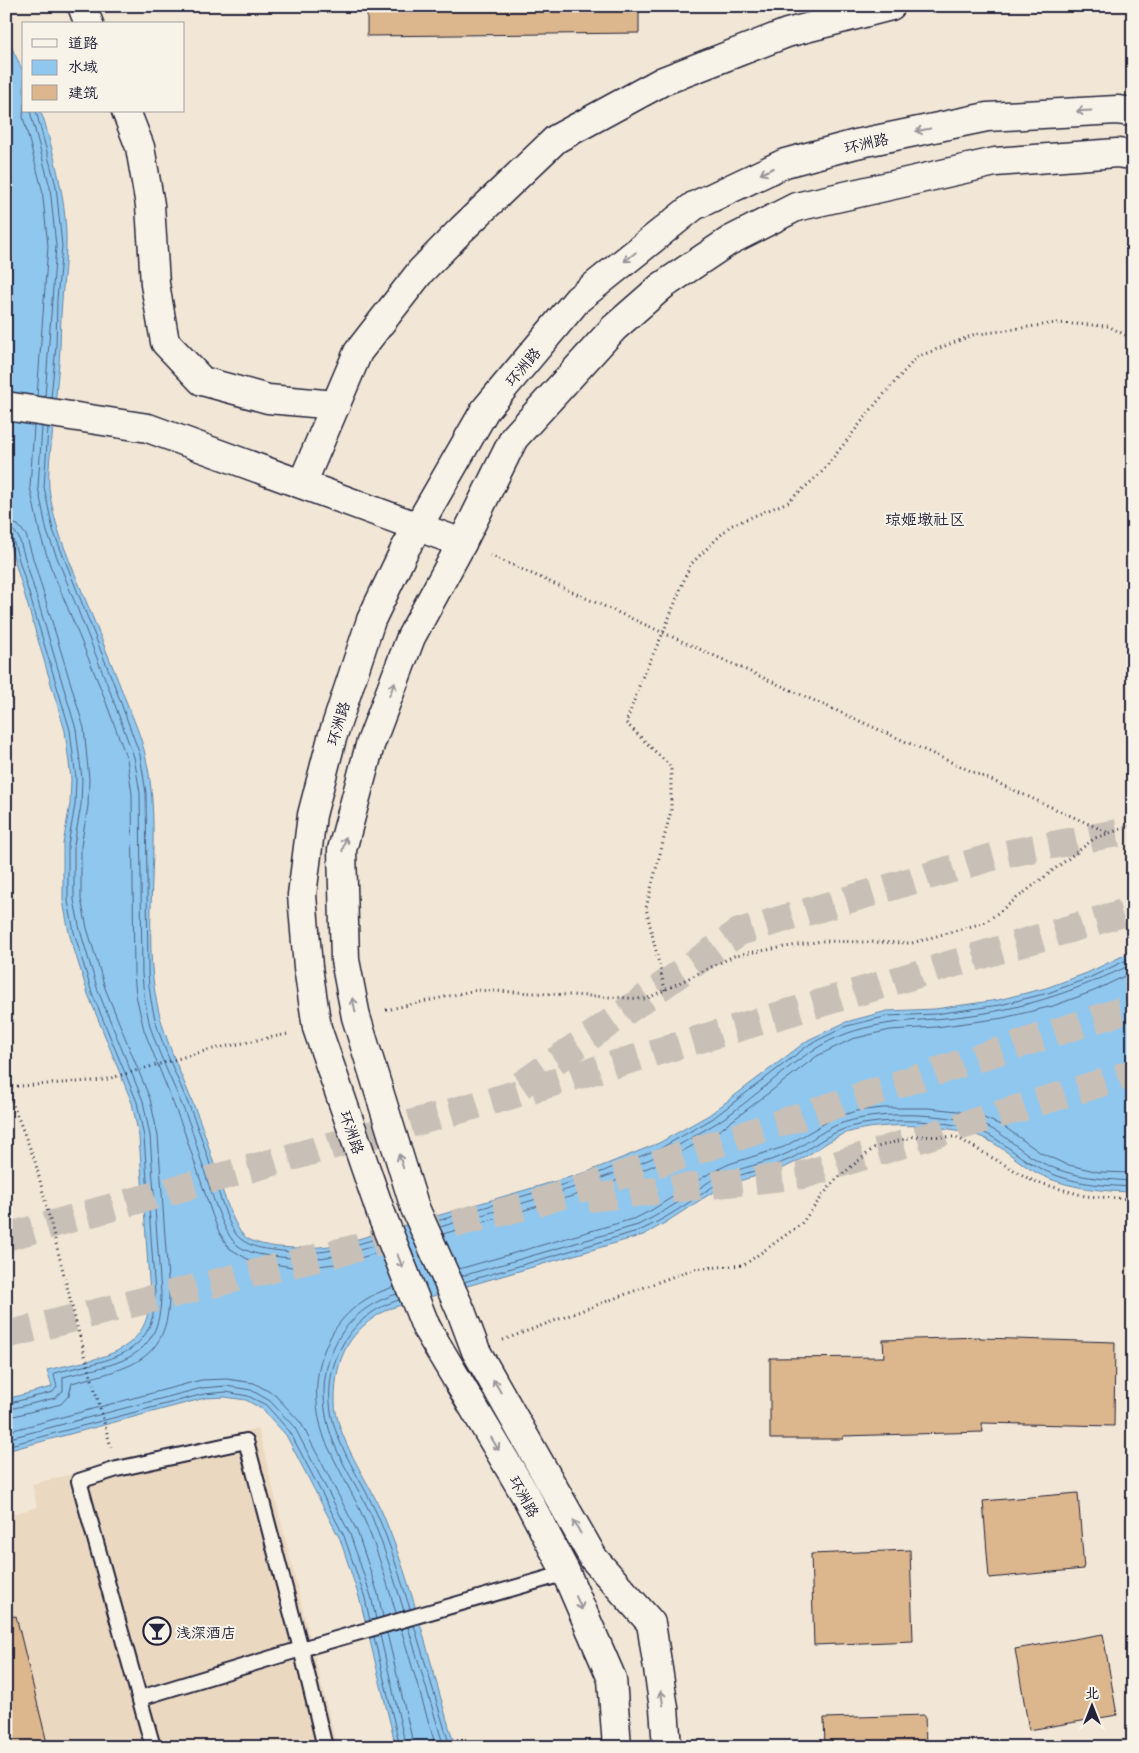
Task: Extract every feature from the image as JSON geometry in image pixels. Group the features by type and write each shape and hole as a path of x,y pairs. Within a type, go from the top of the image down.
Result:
{"street":[{"path":"82,6 88,22"},
{"path":"302,484 358,352 421,271 556,139 663,81 787,33 891,6"},
{"name":"环洲路","path":"617,1747 612,1679 566,1573 526,1496 426,1326 382,1216 317,1028 308,967 302,896 312,816 332,738 371,620 418,527 485,410 578,299 694,206 785,163 865,142 987,117 1117,110 1133,112"},
{"path":"126,112 140,148 150,205 155,284 165,342 202,381 268,399 336,405"},
{"name":"环洲路","path":"667,1747 664,1708 651,1624 594,1559 476,1351 461,1311 415,1208 356,1017 345,960 342,850 370,745 411,637 462,543 514,438 614,328 662,286 729,240 796,207 986,164 1117,153 1133,155"},
{"path":"6,406 148,428 462,543"},
{"path":"566,1573 594,1559"}],"lane":[{"path":"153,1747 79,1481 117,1469 246,1441 325,1747"},
{"path":"140,1698 566,1573"}],"path":[{"path":"664,990 646,908 670,811 670,767 626,723 642,678 663,633 690,565 730,526 788,502 822,473 878,401 917,357 973,335 1056,323 1108,326 1133,339"},
{"path":"462,543 1109,833"},
{"path":"356,1017 476,990 646,999 736,955 822,942 912,943 986,922 1096,838 1133,825"},
{"path":"110,1441 78,1330 35,1161 6,1087 104,1080 208,1050 317,1028"},
{"path":"476,1351 693,1269 744,1265 801,1224 834,1180 874,1148 915,1136 956,1137 1033,1180 1050,1186 1085,1196 1133,1199"}],"shaded area":[{"name":"浅深酒店","path":"258,1428 337,1747 6,1747 6,1516 37,1507 32,1484"}],"water":[{"path":"6,36 22,69 22,112 40,112 54,156 64,206 66,249 61,308 60,355 49,469 51,501 65,549 134,720 143,747 150,783 153,813 151,934 155,993 170,1048 199,1117 232,1216 243,1235 251,1240 275,1247 304,1248 341,1244 587,1172 659,1143 709,1115 808,1040 846,1022 887,1011 935,1009 998,1000 1046,988 1087,973 1133,951 1133,1192 1106,1191 1054,1180 1030,1169 984,1138 962,1131 927,1126 872,1128 841,1135 783,1168 721,1188 643,1235 388,1309 363,1326 347,1346 341,1358 336,1385 336,1414 353,1458 382,1512 404,1569 455,1747 396,1747 360,1600 340,1539 286,1435 262,1409 246,1400 225,1397 205,1398 6,1451 6,1399 52,1387 47,1370 101,1357 130,1343 141,1331 148,1315 150,1294 139,1137 132,1103 88,994 69,933 63,901 63,844 70,804 71,779 65,731 6,532"}],"building":[{"path":"367,6 639,6 639,33 367,36"},
{"path":"980,1337 1115,1342 1114,1426 982,1423 983,1432 843,1436 843,1439 770,1439 770,1358 884,1357 883,1340"},
{"path":"1078,1493 1084,1569 989,1578 983,1501"},
{"path":"910,1550 913,1641 814,1645 811,1554"},
{"path":"16,1616 48,1747 6,1747 6,1617"},
{"path":"1103,1634 1117,1715 1029,1730 1015,1649"},
{"path":"925,1715 926,1747 825,1747 824,1718"}],"tunnel":[{"path":"521,1085 739,932 999,855 1133,830"},
{"path":"6,1237 502,1098 1133,910"},
{"path":"6,1335 534,1204 1133,1007"},
{"path":"588,1198 803,1175 1133,1073"}],"place":[{"name":"浅深酒店","path":"157,1631"}],"district":[{"name":"琼姬墩社区","path":"925,518"}]}
